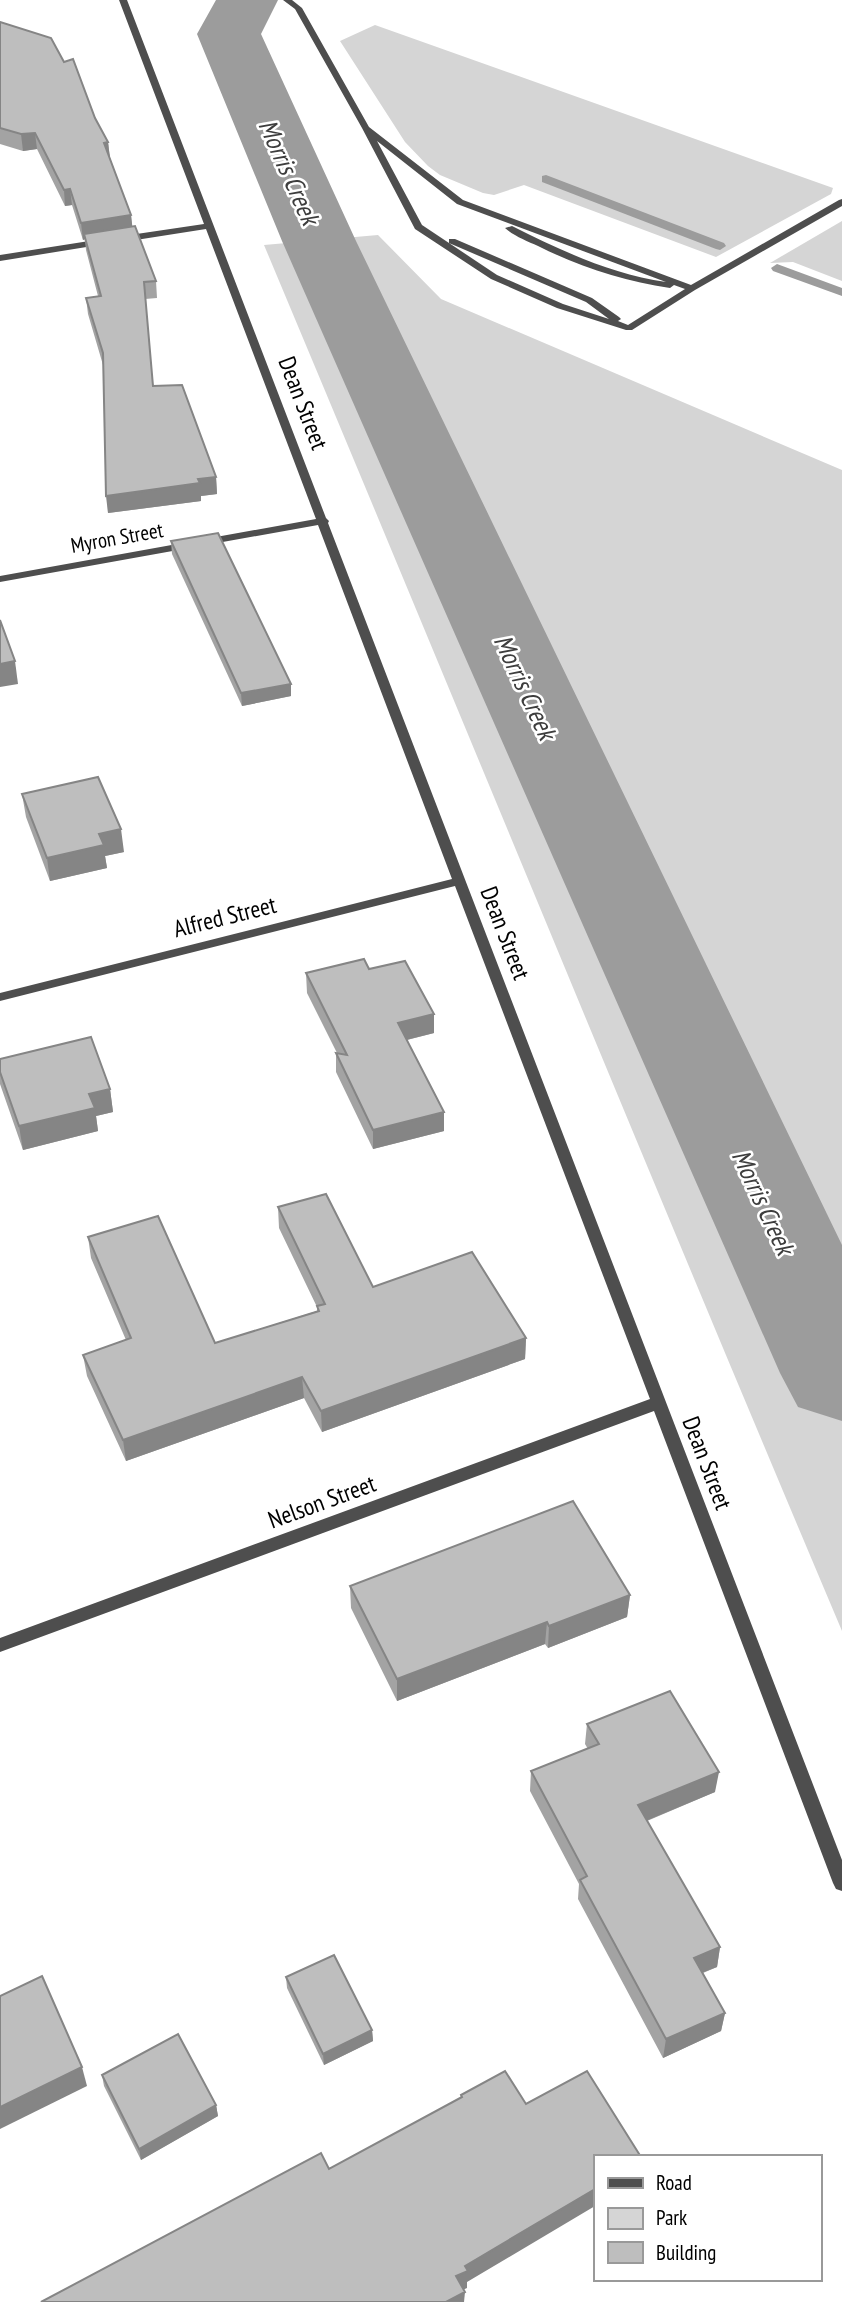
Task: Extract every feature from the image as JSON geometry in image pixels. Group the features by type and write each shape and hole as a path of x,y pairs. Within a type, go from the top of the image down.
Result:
{"street":[{"name":"Dean Street","path":"124,0 842,1883"},
{"path":"287,0 298,8 418,227 494,277 559,306 629,328 692,288 842,202"},
{"path":"366,128 460,202 543,246 612,273 649,283 692,288"},
{"path":"0,258 210,226"},
{"path":"418,227 589,300 629,328"},
{"name":"Myron Street","path":"0,579 324,521"},
{"name":"Alfred Street","path":"0,997 460,881"},
{"name":"Nelson Street","path":"0,1645 660,1402"}],"green space":[{"path":"375,25 833,188 831,194 716,257 524,185 494,195 483,193 440,175 405,142 340,41"},
{"path":"842,221 842,281 793,262 770,263"},
{"path":"378,235 441,299 842,470 842,1631 264,245"}],"building":[{"path":"0,22 51,38 64,62 73,59 95,118 108,142 104,143 131,215 81,223 70,189 64,190 35,133 21,134 0,128"},
{"path":"135,226 156,281 144,282 153,386 182,385 216,477 198,479 200,483 106,496 103,353 86,298 101,296 84,234"},
{"path":"218,533 291,684 241,693 171,541"},
{"path":"0,620 15,661 0,664"},
{"path":"98,777 121,829 99,834 104,845 47,858 22,794"},
{"path":"364,959 369,969 405,961 434,1014 398,1023 444,1112 373,1130 336,1053 347,1055 306,973"},
{"path":"91,1037 110,1089 89,1094 95,1108 19,1126 0,1072 0,1059"},
{"path":"326,1194 373,1287 472,1252 526,1338 321,1411 302,1377 123,1440 83,1355 131,1338 88,1237 158,1216 215,1343 319,1311 317,1306 325,1304 278,1207"},
{"path":"573,1501 630,1595 549,1626 547,1622 397,1679 350,1586"},
{"path":"670,1691 719,1772 638,1805 720,1947 694,1958 725,2013 666,2039 580,1880 587,1876 531,1771 599,1744 587,1724"},
{"path":"334,1955 372,2030 323,2054 286,1977"},
{"path":"42,1976 82,2067 0,2107 0,1996"},
{"path":"178,2034 216,2105 139,2149 102,2075"},
{"path":"505,2071 526,2104 587,2071 640,2155 594,2155 594,2190 465,2266 468,2271 456,2276 465,2292 446,2302 41,2302 321,2153 329,2169 462,2097 461,2095"}],"waterway":[{"name":"Morris Creek","path":"247,0 229,34 319,241 842,1373"},
{"path":"546,179 720,246"},
{"path":"777,268 842,292"}]}
